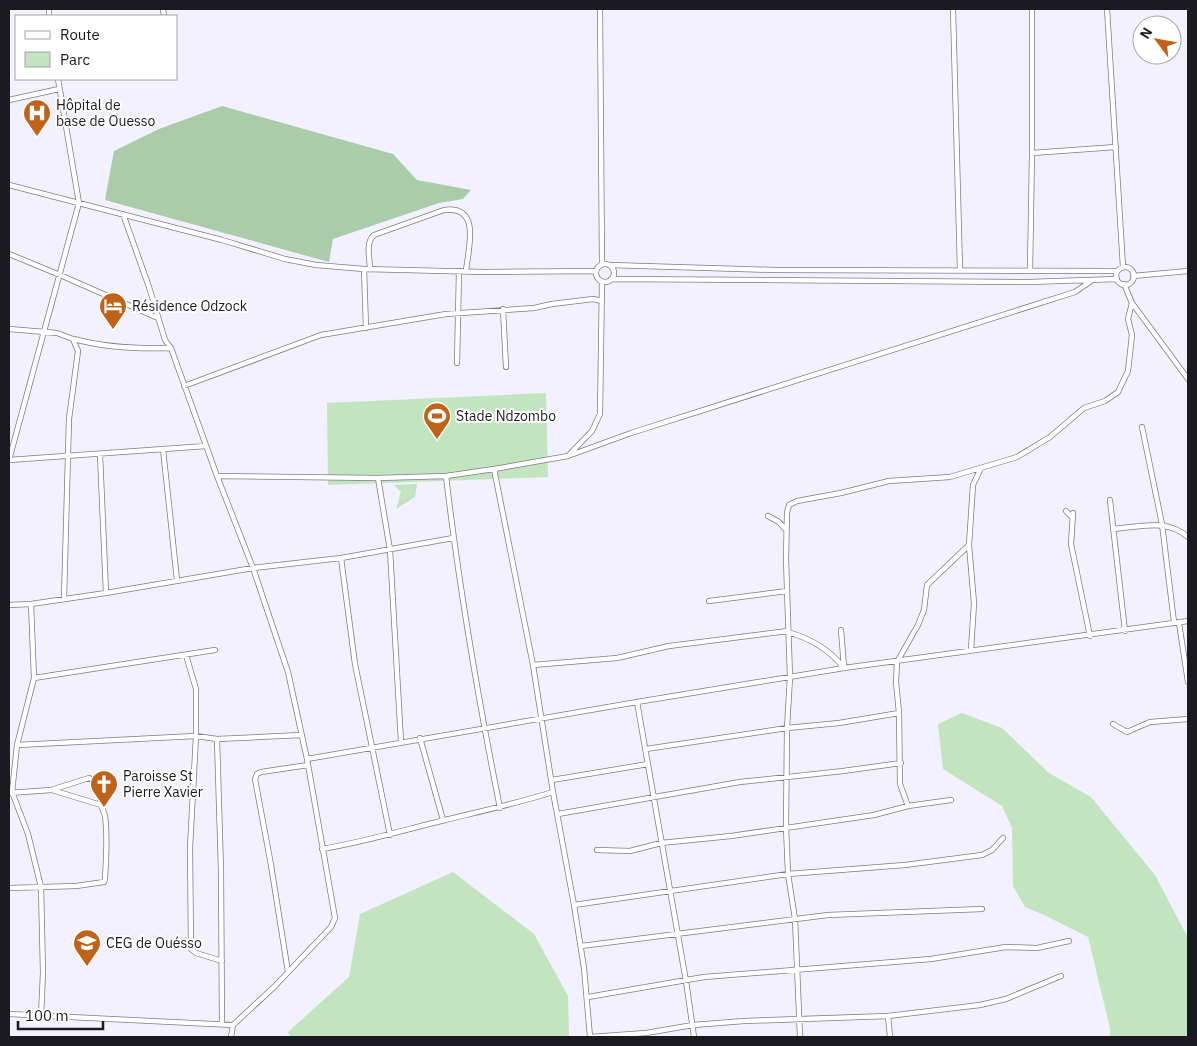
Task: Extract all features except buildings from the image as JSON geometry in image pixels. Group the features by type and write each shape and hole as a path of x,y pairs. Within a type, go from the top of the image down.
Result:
{"street":[{"path":"568,456 592,431 600,414 602,282 596,276 596,271 602,264 600,9"},
{"path":"953,9 960,270"},
{"path":"1030,271 1032,9"},
{"path":"1107,9 1124,267"},
{"path":"58,80 79,203 9,460 206,446"},
{"path":"9,100 59,88"},
{"path":"1032,154 1116,147"},
{"path":"9,185 296,261 342,268 364,270 596,271"},
{"path":"370,270 369,243 370,238 374,235 444,210 458,209 470,224 466,271"},
{"path":"122,214 165,340 171,348 217,476 253,568 288,672 307,758 332,902 334,923 274,987 233,1025 231,1037"},
{"path":"9,254 158,318"},
{"path":"602,264 774,270 1117,271 1124,267 1130,269 1133,276 1131,281 1124,284"},
{"path":"610,265 614,272 611,279"},
{"path":"364,270 366,328"},
{"path":"457,363 459,271"},
{"path":"1117,271 1117,280"},
{"path":"1133,276 1188,271"},
{"path":"602,282 607,282 611,279 1020,282 1117,280 1124,284 1132,302 1188,379"},
{"path":"217,476 378,478 446,476 568,456 630,433 1075,292 1091,281"},
{"path":"184,386 312,338 459,313 534,308 584,300 602,300"},
{"path":"800,1037 795,919 788,874 786,827 787,728 790,677 786,530 788,509 792,502 841,493 889,481 947,478 1027,453 1050,437 1084,408 1105,401 1118,392 1128,371 1132,335 1128,319 1132,302"},
{"path":"503,310 506,368"},
{"path":"9,329 57,333 88,343 131,349 171,348"},
{"path":"64,599 69,419 78,351 73,339"},
{"path":"1142,427 1162,524 1176,623 1188,682"},
{"path":"163,449 177,580"},
{"path":"100,454 106,593"},
{"path":"971,650 974,603 968,545 973,485 981,468"},
{"path":"494,469 533,665 553,792 574,904 588,997 590,1037 646,1033 693,1025 799,1018 888,1016 980,1005 1006,999 1061,976"},
{"path":"446,476 484,728 500,808"},
{"path":"378,478 390,550 401,742"},
{"path":"1110,500 1125,631"},
{"path":"1066,511 1073,515 1071,544 1090,636"},
{"path":"768,516 780,522 786,530"},
{"path":"1113,529 1162,524 1180,530 1188,537"},
{"path":"9,605 31,604 106,593 253,568 341,558 454,538"},
{"path":"908,806 900,784 901,763 896,682 897,662 918,625 924,610 927,585 968,545"},
{"path":"341,558 355,664 390,835"},
{"path":"709,601 787,591"},
{"path":"31,604 34,678 17,745 10,792 28,834 41,886 42,1016"},
{"path":"307,758 844,668 1090,636 1188,621"},
{"path":"841,630 844,668"},
{"path":"533,665 617,658 669,646 788,632 808,638 826,650 844,668"},
{"path":"34,678 215,650"},
{"path":"186,655 196,689 196,736 190,848 191,948 196,953 222,961"},
{"path":"637,702 646,749 652,797 686,981 694,1037"},
{"path":"646,749 899,713"},
{"path":"1113,724 1127,732 1150,722 1188,719"},
{"path":"17,745 196,736 217,738 301,735"},
{"path":"217,738 222,1024"},
{"path":"420,738 443,820"},
{"path":"558,814 740,782 901,763"},
{"path":"552,780 648,764"},
{"path":"288,972 255,780 257,774 261,772 308,765"},
{"path":"9,888 76,886 104,882 106,835 105,815 97,783 89,778 51,790 10,792"},
{"path":"51,790 101,805"},
{"path":"322,849 356,843 443,820 500,808 553,792"},
{"path":"597,850 630,851 661,843 731,836 874,815 908,806 951,800"},
{"path":"574,904 788,874 905,865 982,855 992,850 1003,838"},
{"path":"581,946 828,915 982,909"},
{"path":"588,997 704,977 797,968 931,959 1006,947 1037,948 1069,941"},
{"path":"9,1014 233,1025"},
{"path":"888,1016 890,1037"}],"green space":[{"path":"222,106 393,154 417,180 471,190 463,199 439,203 333,239 329,262 105,200 114,151 159,129"},
{"name":"Stade Ndzombo","path":"546,393 548,477 328,485 327,403"},
{"path":"417,484 415,497 396,509 401,492 394,485"},
{"path":"962,713 1002,728 1049,773 1091,797 1155,875 1188,938 1188,1037 1110,1037 1110,1028 1088,937 1025,907 1013,886 1012,828 1002,806 943,769 938,724"},
{"path":"453,872 534,934 568,996 569,1037 290,1037 288,1032 349,977 360,914"}],"place":[{"name":"Hôpital de base de Ouesso","path":"37,137"},
{"name":"Résidence Odzock","path":"113,330"},
{"name":"Stade Ndzombo","path":"437,440"},
{"name":"Paroisse St Pierre Xavier","path":"104,808"},
{"name":"CEG de Ouésso","path":"87,967"}]}
